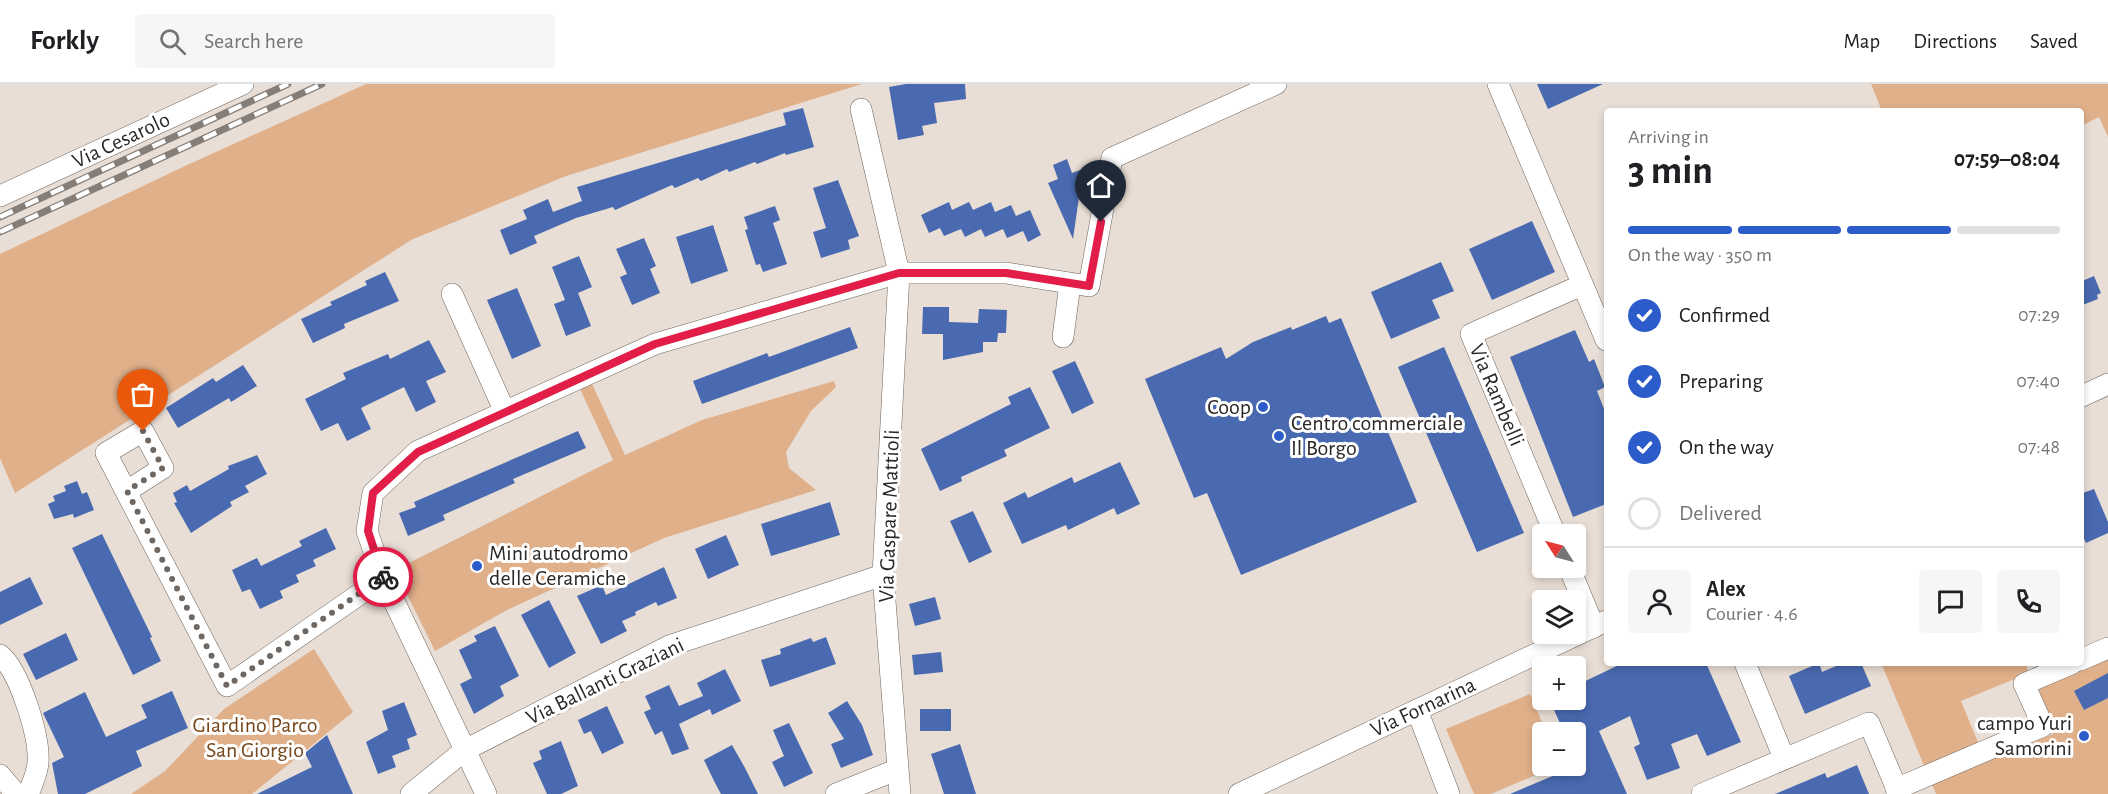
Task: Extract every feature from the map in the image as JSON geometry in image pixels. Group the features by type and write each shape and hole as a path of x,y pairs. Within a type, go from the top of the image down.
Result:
{"street":[{"name":"Via Cesarolo","path":"0,196 243,84"},
{"path":"1063,337 1112,158 1276,84"},
{"path":"1498,84 1604,335"},
{"name":"Via Gaspare Mattioli","path":"861,109 899,273 883,575 900,794"},
{"path":"486,794 383,578 368,531 373,493 418,452 655,344 899,273 1006,273 1079,285"},
{"name":"Via Rambelli","path":"1551,524 1471,334 1582,285"},
{"path":"452,294 505,412"},
{"path":"2084,395 2108,384"},
{"path":"127,491 227,686 383,578"},
{"name":"Via Ballanti Graziani","path":"411,794 465,750 669,646 883,575"},
{"path":"1575,578 1600,624"},
{"name":"Via Fornarina","path":"1239,794 1600,624"},
{"path":"2084,658 2108,648"},
{"path":"0,655 15,674 33,729 38,763 28,794"},
{"path":"1746,666 1784,758"},
{"path":"1702,794 1869,723 1898,791 2043,726 2024,684 2066,666"},
{"path":"1417,710 1449,794"},
{"path":"836,794 897,770"},
{"path":"0,775 16,794"}],"green space":[{"path":"366,84 862,84 566,176 411,240 15,493 0,458 0,254 185,166"},
{"path":"1871,84 2108,84 2108,137 2099,117 2084,124 2084,108 1881,108"},
{"path":"834,381 836,387 811,411 786,452 789,468 816,490 664,538 505,611 435,651 395,570 613,460 580,389 592,384 625,455 702,420"},
{"name":"Giardino Parco San Giorgio","path":"314,649 353,712 252,794 131,794 165,771 224,709"},
{"path":"2108,657 2108,794 1936,794 1882,666 2026,666 2029,673 1961,701 1986,762 2053,734 2038,694 2041,686"},
{"path":"1530,694 1532,710 1537,710 1542,722 1532,722 1533,776 1491,794 1474,794 1446,729"}],"building":[{"path":"906,84 965,84 966,99 934,103 937,123 922,126 924,135 898,140 889,87"},
{"path":"1537,84 1603,84 1548,109"},
{"path":"803,108 814,147 786,155 785,153 729,172 727,169 701,181 698,178 675,188 672,185 615,210 613,207 576,218 534,236 537,243 510,255 500,230 527,219 523,210 548,199 553,212 582,201 577,187 786,125 783,113"},
{"path":"1067,159 1072,173 1083,169 1073,239 1048,183 1058,179 1053,165"},
{"path":"838,180 859,236 848,240 850,249 821,258 813,232 826,228 813,188"},
{"path":"949,202 952,210 969,202 973,210 991,202 995,212 1011,205 1016,216 1030,210 1041,235 1028,242 1023,231 1007,238 1003,229 985,237 981,229 965,237 961,229 944,236 940,228 929,233 921,215"},
{"path":"775,206 780,220 773,223 787,264 763,272 760,264 756,265 745,230 748,229 744,217"},
{"path":"1532,221 1555,272 1492,300 1469,249"},
{"path":"713,225 728,271 691,284 676,237"},
{"path":"644,238 656,266 650,269 660,293 632,305 620,277 627,274 616,249"},
{"path":"579,256 592,287 578,293 591,326 566,336 554,304 565,300 552,267"},
{"path":"1441,262 1454,291 1432,300 1440,318 1391,339 1371,292"},
{"path":"385,272 399,301 344,324 345,328 313,343 301,319 332,305 330,302 367,285 365,281"},
{"path":"2094,276 2101,293 2097,295 2098,299 2084,304 2084,280"},
{"path":"517,288 541,346 512,359 487,300"},
{"path":"923,307 949,307 949,322 978,323 979,309 1007,310 1006,333 998,333 997,342 983,342 983,352 943,360 943,334 922,334"},
{"name":"Centro commerciale Il Borgo","path":"1326,316 1329,323 1341,318 1417,502 1241,575 1207,493 1194,498 1145,379 1221,347 1226,359 1253,342"},
{"path":"850,327 858,348 702,404 693,381 767,353 769,357"},
{"path":"1575,330 1589,362 1594,359 1604,384 1604,388 1597,391 1604,409 1604,505 1573,517 1510,357"},
{"path":"429,340 446,372 426,381 436,402 416,412 404,387 361,408 371,429 347,441 338,423 321,431 305,399 346,379 343,373 388,354 390,359"},
{"path":"1444,347 1524,533 1477,552 1398,367"},
{"path":"1075,361 1094,403 1072,414 1052,371"},
{"path":"243,365 257,386 231,402 229,398 178,428 166,408 213,378 216,382"},
{"path":"1030,387 1050,428 1004,450 1007,456 961,477 962,481 940,491 921,449 1011,404 1008,397"},
{"path":"578,431 586,448 513,479 515,483 443,515 445,520 408,536 399,513 416,507 414,502"},
{"path":"257,455 267,474 245,486 249,492 230,502 232,506 191,533 174,503 177,502 173,493 187,485 190,491 229,469 228,466"},
{"path":"1120,462 1140,504 1117,515 1114,508 1068,530 1066,525 1022,544 1003,503 1025,492 1028,498 1072,477 1074,483"},
{"path":"77,481 82,494 87,492 94,510 74,518 73,514 54,519 48,504 55,501 53,496 66,491 64,486"},
{"path":"2094,489 2108,522 2108,533 2086,543 2084,539 2084,493"},
{"path":"830,502 840,535 771,556 761,524"},
{"path":"973,511 992,552 969,563 950,521"},
{"path":"326,528 336,549 313,560 316,566 296,575 299,582 280,591 283,598 260,609 250,589 242,592 232,570 257,558 261,566 302,546 299,541"},
{"path":"102,534 152,637 150,638 161,661 133,675 72,548"},
{"path":"726,535 739,565 708,579 695,549"},
{"path":"664,567 677,598 658,606 656,602 635,612 636,615 622,621 627,631 601,644 577,596 602,585 606,595"},
{"path":"30,577 43,604 0,625 0,592"},
{"path":"935,597 941,619 915,626 909,604"},
{"path":"549,600 576,653 549,668 521,615"},
{"path":"495,626 519,676 500,686 504,696 474,714 460,684 472,678 459,650 477,641 474,636"},
{"path":"66,633 78,660 36,680 23,654"},
{"path":"826,637 836,664 770,687 761,660 781,654 780,649 811,638 813,642"},
{"path":"941,652 943,672 914,675 912,655"},
{"path":"1617,666 1707,666 1741,742 1707,756 1697,734 1671,744 1680,768 1647,780 1634,747 1640,744 1630,716 1599,731 1627,794 1510,794 1553,776 1586,776 1586,722 1559,722 1554,710 1586,710 1586,681"},
{"path":"1812,666 1820,666 1822,672 1836,666 1862,666 1871,686 1805,714 1789,676"},
{"path":"725,669 741,701 712,715 710,709 679,724 689,749 672,755 662,731 655,735 644,712 651,709 645,696 669,685 679,706 703,696 697,683"},
{"path":"2108,673 2108,698 2084,710 2074,691"},
{"path":"172,691 188,728 136,751 142,766 85,794 58,794 52,763 64,757 43,713 85,692 106,737 147,718 141,705"},
{"path":"847,701 862,725 873,755 841,768 831,744 844,739 828,713"},
{"path":"404,702 417,735 407,739 410,749 392,756 396,767 378,774 366,742 388,730 382,711"},
{"path":"607,706 624,743 602,754 591,731 584,734 578,720"},
{"path":"920,709 951,709 951,731 920,731"},
{"path":"789,723 813,773 784,787 772,762 784,756 773,730"},
{"path":"327,735 353,794 257,794 312,767 305,753"},
{"path":"561,741 578,786 561,794 547,794 533,763 542,759 539,751"},
{"path":"960,744 976,794 944,794 931,754"},
{"path":"732,745 758,794 721,794 715,783 704,760"},
{"path":"1857,765 1869,794 1775,794 1825,773 1827,778"}],"railway":[{"path":"0,217 288,84"},
{"path":"0,232 322,84"}],"way so far":[{"path":"143,431 163,468 127,491 227,686 383,577"}],"place":[{"name":"Coop","path":"1263,407"},
{"name":"Centro commerciale Il Borgo","path":"1279,436"},
{"name":"Mini autodromo delle Ceramiche","path":"477,566"},
{"name":"campo Yuri Samorini","path":"2084,736"}],"route":[{"path":"383,577 368,531 373,493 418,452 655,344 899,273 1006,273 1089,286 1101,222"}]}
